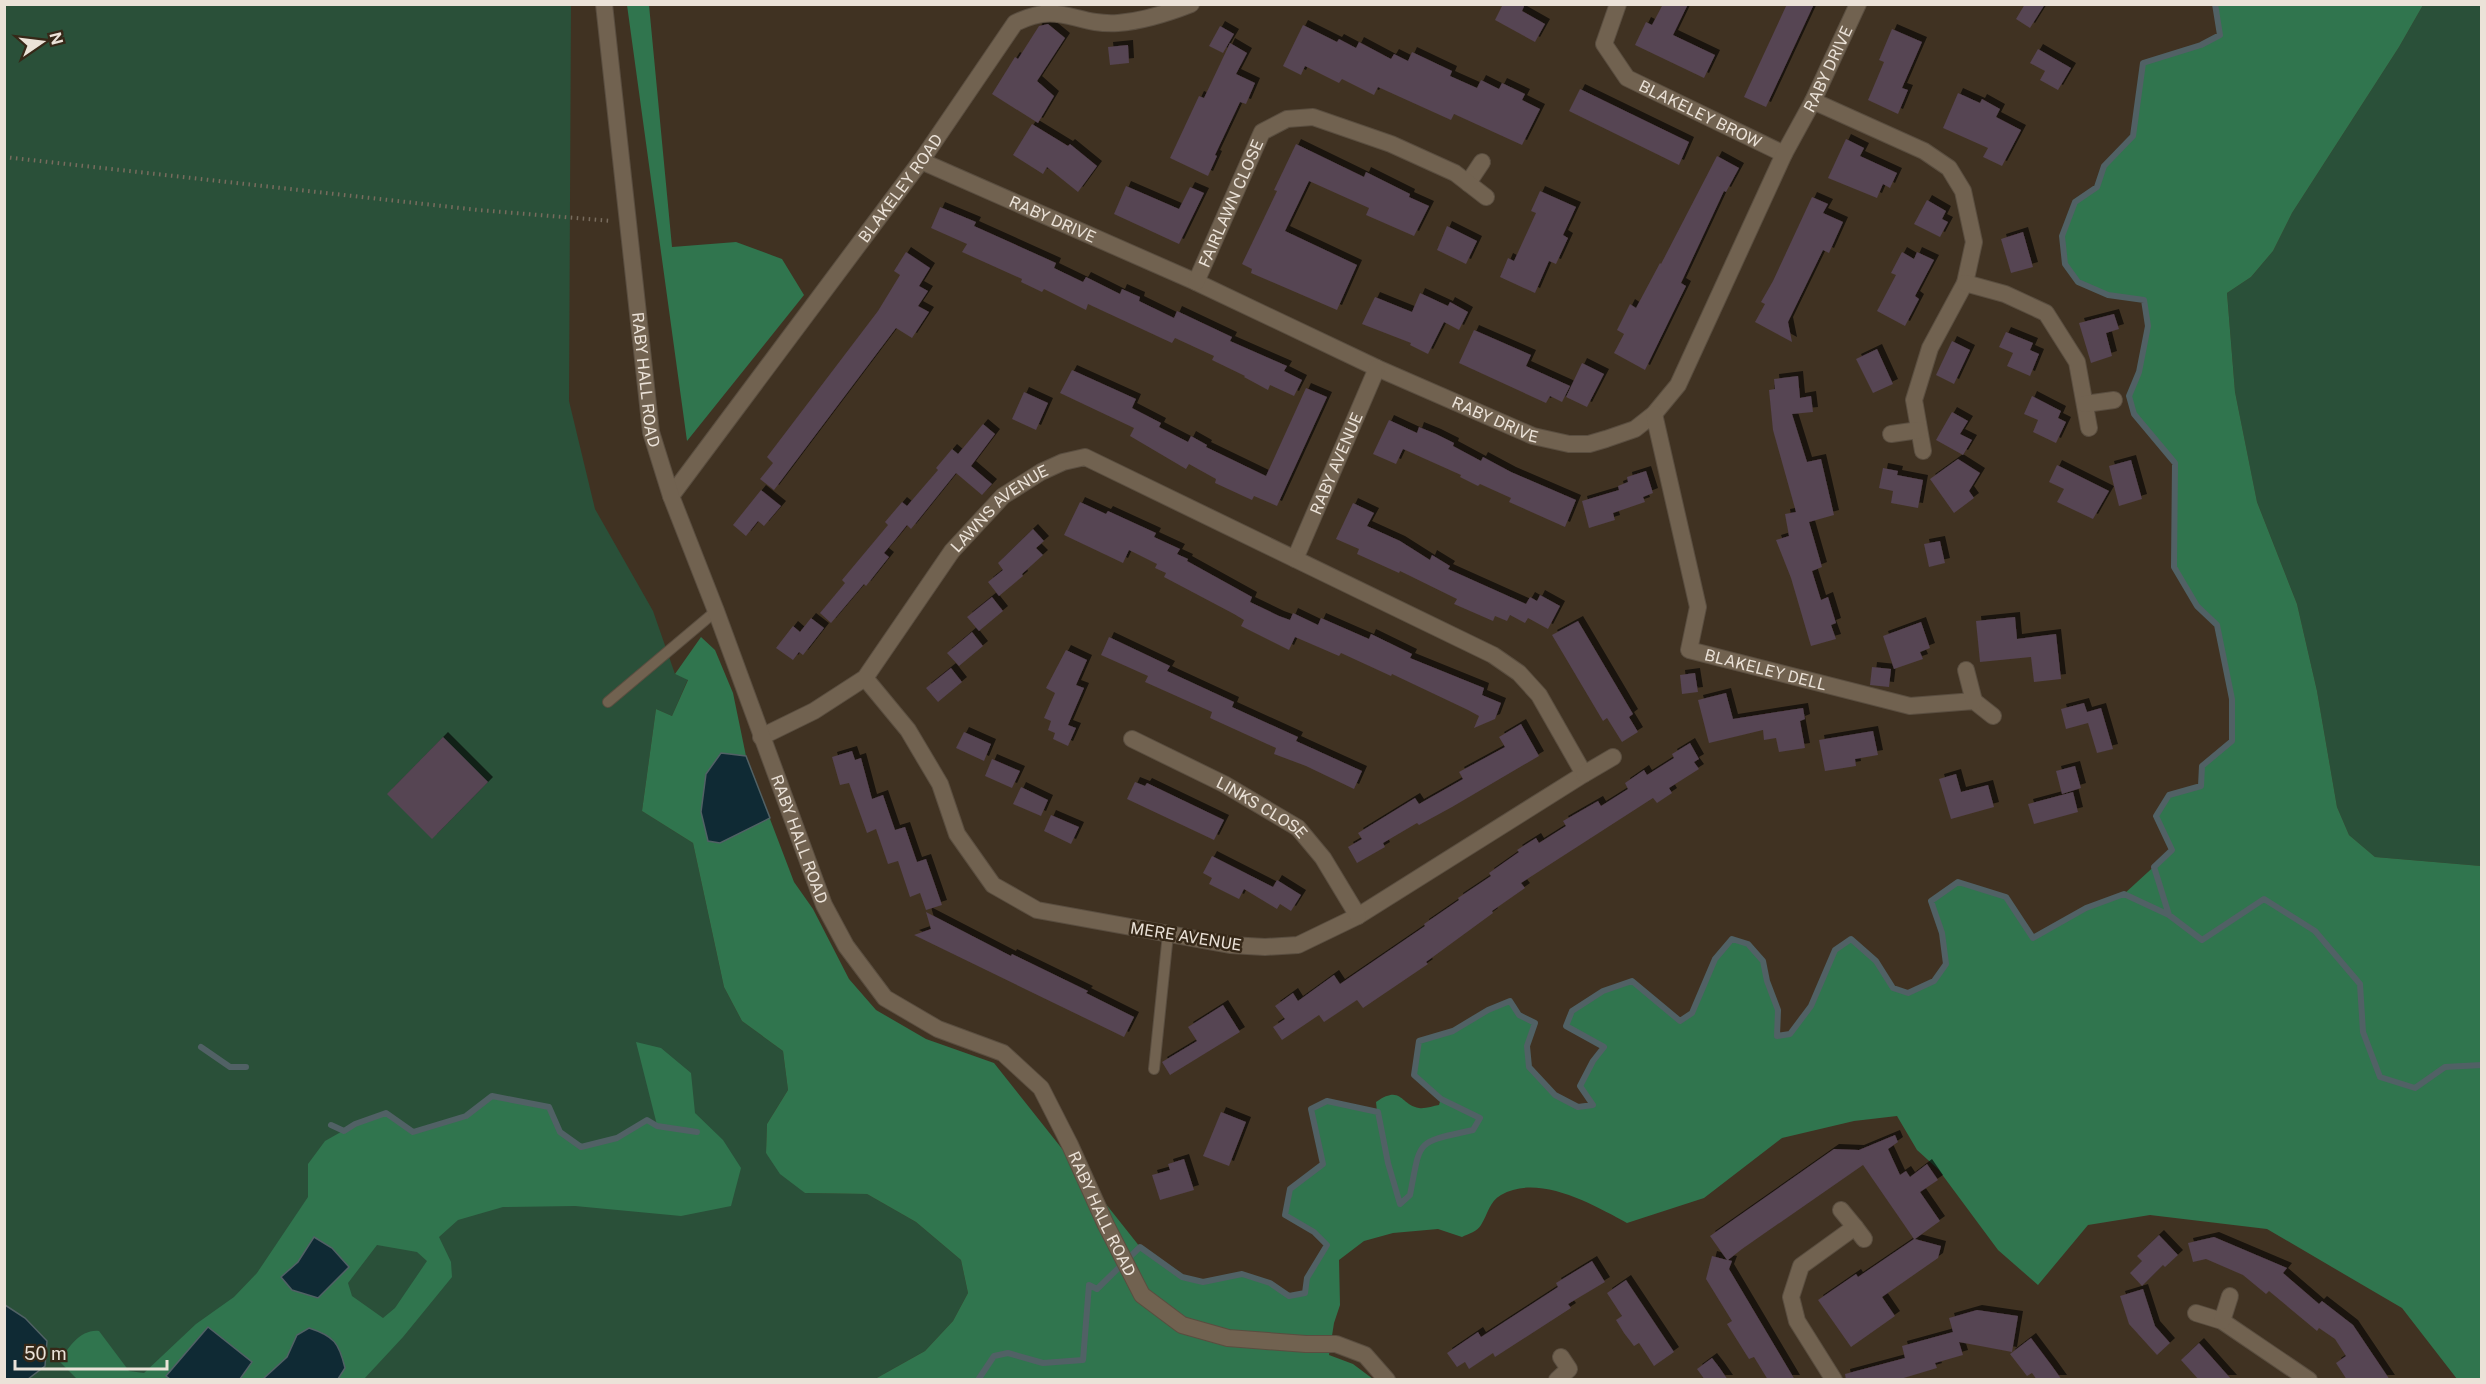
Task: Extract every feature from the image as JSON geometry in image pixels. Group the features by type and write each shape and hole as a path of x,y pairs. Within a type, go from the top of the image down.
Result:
{"street":[{"name":"RABY HALL ROAD","path":"604,4 651,432 671,496 716,611 824,905 846,946 885,999 938,1029 1003,1053 1041,1088 1106,1225 1143,1295 1182,1325 1228,1338 1336,1344 1365,1355 1388,1380"},
{"name":"BLAKELEY ROAD","path":"671,496 921,161 1015,23 1032,12 1053,9 1088,19 1117,23 1165,14 1191,4"},
{"name":"BLAKELEY BROW","path":"1618,4 1604,45 1628,78 1784,154"},
{"name":"RABY DRIVE","path":"921,161 1196,282 1377,368 1533,436 1569,444 1589,444 1635,429 1654,414 1678,385 1784,154 1813,101 1858,4"},
{"path":"1813,101 1924,151 1948,168 1963,191 1974,242 1965,283 1930,348 1914,400 1923,451"},
{"name":"FAIRLAWN CLOSE","path":"1196,282 1262,132 1287,119 1313,117 1391,144 1455,173 1486,197"},
{"path":"1468,183 1482,162"},
{"path":"1965,283 2005,294 2046,313 2077,362 2089,428"},
{"name":"RABY AVENUE","path":"1295,559 1377,368"},
{"path":"2085,404 2114,400"},
{"name":"BLAKELEY DELL","path":"1654,414 1698,607 1689,650 1910,706 1974,701"},
{"path":"1891,434 1919,430"},
{"name":"LAWNS AVENUE","path":"761,737 814,711 866,678 952,550 982,516 1003,496 1041,471 1063,462 1085,457 1295,559"},
{"path":"1295,559 1493,655 1519,673 1539,695 1584,774"},
{"path":"1966,670 1974,701 1993,716"},
{"name":"MERE AVENUE","path":"866,678 908,730 940,784 957,834 993,885 1037,910 1230,945 1265,947 1298,945 1358,916 1613,757"},
{"name":"LINKS CLOSE","path":"1132,739 1224,784 1298,828 1323,858 1358,916"},
{"path":"1834,1380 1797,1321 1791,1297 1801,1266 1860,1233 1841,1210"},
{"path":"2222,1321 2230,1296"},
{"path":"2196,1313 2222,1321 2309,1380"},
{"path":"1557,1380 1569,1369 1561,1357"}],"lane":[{"path":"608,702 716,611"},
{"path":"1154,1069 1168,934"}],"path":[{"path":"4,157 478,210 628,222"}],"green space":[{"path":"5,5 571,5 569,401 595,509 653,611 675,674 688,679 672,716 656,709 642,811 693,843 724,987 742,1021 783,1051 788,1090 767,1124 766,1153 805,1193 867,1194 916,1222 961,1260 968,1293 953,1321 925,1351 875,1379 5,1380"},
{"path":"627,5 649,5 672,247 736,242 782,259 804,295 687,441"},
{"path":"2215,5 2423,5 2399,47 2292,213 2273,251 2251,277 2227,293 2235,392 2257,502 2297,604 2317,691 2337,807 2349,835 2375,857 2481,866 2481,1379 2457,1379 2402,1308 2267,1229 2150,1215 2088,1225 2038,1285 1998,1250 1938,1169 1917,1150 1897,1116 1854,1121 1782,1138 1704,1198 1627,1223 1566,1194 1548,1189 1516,1189 1497,1198 1480,1227 1462,1237 1438,1229 1393,1233 1364,1241 1339,1260 1340,1305 1334,1323 1329,1355 1353,1364 1373,1379 875,1379 925,1351 953,1321 968,1293 961,1260 916,1222 867,1194 805,1193 780,1174 766,1153 767,1124 788,1090 783,1051 742,1021 724,987 693,843 642,811 656,709 672,716 688,680 675,674 701,637 715,650 733,693 746,756 794,882 813,909 849,979 876,1010 926,1039 994,1063 1140,1247 1182,1277 1204,1282 1242,1274 1270,1283 1289,1296 1304,1293 1307,1278 1327,1245 1314,1232 1285,1215 1290,1189 1323,1164 1311,1109 1327,1101 1377,1112 1376,1102 1391,1095 1396,1095 1419,1108 1439,1105 1441,1098 1414,1075 1419,1041 1453,1031 1488,1010 1510,1001 1519,1015 1535,1023 1527,1046 1529,1067 1555,1095 1578,1107 1592,1105 1580,1086 1593,1061 1604,1047 1566,1026 1572,1011 1603,991 1632,981 1680,1021 1692,1013 1715,959 1732,939 1748,944 1763,961 1767,981 1778,1010 1777,1035 1789,1034 1811,1006 1835,950 1851,939 1876,961 1893,988 1908,993 1934,981 1946,964 1942,933 1931,901 1958,882 2006,897 2033,938 2086,908 2124,894 2172,850 2156,816 2169,795 2201,786 2202,766 2232,741 2232,699 2217,626 2197,606 2174,567 2175,463 2134,414 2129,396 2139,372 2148,326 2144,300 2108,295 2078,282 2065,264 2062,236 2075,202 2097,187 2104,166 2132,136 2143,63 2201,45 2220,35"},
{"path":"2423,5 2481,5 2481,866 2375,857 2349,835 2337,807 2317,691 2297,604 2257,502 2235,392 2227,293 2251,277 2273,251 2292,213 2399,47"},
{"path":"636,1042 661,1048 691,1073 695,1113 723,1140 741,1168 731,1206 681,1216 575,1206 503,1207 458,1220 439,1237 451,1262 452,1277 403,1337 364,1379 77,1379 60,1362 71,1345 81,1336 92,1331 99,1331 129,1371 144,1373 196,1324 234,1297 257,1273 308,1197 308,1164 325,1141 355,1124 386,1113 413,1132 466,1116 492,1096 549,1107 560,1132 581,1147 617,1138 647,1120 657,1125","holes":["377,1245 417,1252 427,1261 395,1308 383,1318 352,1296 348,1283"]}],"water":[{"path":"721,753 746,756 770,818 720,843 708,841 701,812 706,774"},
{"path":"314,1237 332,1248 349,1267 318,1298 292,1290 281,1277 298,1262"},
{"path":"5,1305 25,1318 47,1341 45,1366 28,1379 5,1379"},
{"path":"208,1327 252,1362 240,1379 170,1379 166,1376"},
{"path":"309,1328 324,1334 338,1346 345,1368 338,1379 263,1379 287,1357 297,1335"}],"building":[{"path":"1503,4 1525,4 1522,11 1545,24 1535,42 1495,20"},
{"path":"1663,4 1688,4 1673,35 1715,55 1704,78 1635,45 1646,22 1652,25"},
{"path":"1787,4 1814,4 1766,107 1744,97"},
{"path":"2025,4 2045,4 2030,28 2016,19"},
{"path":"1048,24 1065,38 1037,81 1054,96 1038,123 992,94 1015,57 1018,59 1039,26"},
{"path":"1303,25 1337,42 1339,39 1356,48 1359,42 1391,59 1394,54 1408,61 1412,52 1452,71 1450,76 1477,88 1481,80 1499,89 1502,83 1525,94 1522,100 1540,109 1522,145 1454,114 1451,120 1378,87 1374,95 1342,79 1339,83 1305,66 1301,75 1283,66"},
{"path":"1220,26 1234,34 1223,53 1209,46"},
{"path":"1892,29 1922,42 1902,88 1908,90 1898,114 1868,100 1884,62 1879,60"},
{"path":"1230,43 1247,53 1236,74 1255,83 1246,104 1240,102 1215,155 1217,156 1208,176 1170,158 1199,96 1204,98"},
{"path":"1128,45 1129,63 1110,65 1108,47"},
{"path":"2038,49 2071,68 2058,90 2040,80 2045,71 2030,63"},
{"path":"1580,89 1689,142 1679,165 1569,111"},
{"path":"1958,93 1980,103 1982,99 2000,109 1996,117 2021,130 2002,166 1983,157 1988,148 1943,128"},
{"path":"1032,124 1068,146 1070,144 1097,166 1078,192 1047,167 1043,174 1013,155"},
{"path":"1846,139 1864,148 1860,156 1897,173 1890,188 1883,184 1877,198 1828,178"},
{"path":"1296,144 1364,177 1366,172 1429,206 1414,236 1366,215 1369,208 1309,181 1285,231 1357,265 1337,310 1251,273 1252,269 1242,264 1277,191 1274,190"},
{"path":"1717,156 1739,168 1726,192 1724,191 1681,283 1686,286 1645,370 1614,353 1624,334 1617,330 1630,304 1636,308"},
{"path":"1126,186 1179,209 1190,187 1204,193 1179,244 1114,214"},
{"path":"1540,191 1576,207 1563,235 1568,238 1556,264 1549,261 1535,293 1500,277 1508,258 1514,261 1536,213 1531,211"},
{"path":"1812,197 1828,204 1823,213 1843,222 1829,253 1823,250 1788,322 1792,342 1755,322 1765,304 1761,302"},
{"path":"1927,200 1946,211 1942,219 1948,222 1940,237 1914,224"},
{"path":"940,207 976,222 974,226 1056,263 1054,268 1083,282 1086,277 1120,294 1122,289 1140,297 1139,301 1174,318 1177,311 1232,337 1230,341 1287,366 1284,371 1302,380 1294,396 1270,385 1268,390 1212,360 1214,356 1175,338 1172,343 1088,304 1086,310 1044,289 1042,292 1021,282 1022,279 962,252 967,244 931,228"},
{"path":"1447,226 1477,241 1466,264 1437,250"},
{"path":"2023,232 2033,267 2011,273 2001,239"},
{"path":"906,252 930,268 919,286 928,291 918,306 929,312 912,338 896,328 774,490 760,479 773,463 767,457 878,311 900,275 894,271"},
{"path":"1902,252 1914,259 1917,252 1934,260 1915,296 1919,299 1905,326 1877,311 1896,275 1891,273"},
{"path":"1420,293 1448,306 1450,302 1468,312 1459,330 1444,322 1428,354 1410,345 1411,343 1362,324 1375,297 1412,312"},
{"path":"2114,314 2119,329 2106,333 2112,356 2091,363 2079,323"},
{"path":"1474,330 1531,355 1526,366 1570,386 1562,402 1550,396 1546,403 1459,363"},
{"path":"2006,332 2033,343 2030,350 2039,354 2030,376 2007,366 2013,353 1999,347"},
{"path":"1952,341 1970,350 1954,384 1936,375"},
{"path":"1877,349 1893,384 1873,393 1856,359"},
{"path":"1582,363 1604,374 1587,407 1566,397"},
{"path":"1072,370 1136,399 1132,408 1161,423 1159,427 1188,442 1191,436 1207,445 1206,447 1266,476 1306,388 1327,397 1277,506 1254,496 1252,500 1215,483 1216,479 1189,464 1186,469 1130,436 1134,428 1060,393"},
{"path":"1798,376 1800,398 1811,396 1813,412 1792,414 1807,462 1821,459 1834,515 1809,522 1822,567 1812,571 1821,600 1828,597 1836,623 1831,625 1836,639 1811,646 1791,578 1776,540 1789,536 1785,514 1796,512 1773,430 1769,390 1775,389 1774,379"},
{"path":"1024,392 1048,403 1036,430 1012,419"},
{"path":"2032,396 2061,411 2058,418 2066,422 2056,443 2033,432 2038,420 2024,414"},
{"path":"1952,412 1968,421 1960,434 1972,440 1963,455 1936,440"},
{"path":"1389,420 1417,433 1419,427 1436,434 1481,461 1483,457 1511,472 1576,500 1565,527 1509,502 1511,498 1480,484 1478,486 1460,477 1461,475 1403,449 1396,464 1373,454"},
{"path":"983,424 995,434 971,466 992,484 982,495 956,473 911,529 907,525 884,553 889,557 866,586 864,584 831,623 820,613 845,583 842,580 888,525 885,522 902,502 907,506 938,470 936,468 952,449 958,454"},
{"path":"1958,459 1980,473 1969,491 1974,498 1954,513 1930,479"},
{"path":"2131,460 2142,499 2119,506 2109,466"},
{"path":"2057,465 2109,491 2093,519 2057,502 2064,489 2049,482"},
{"path":"1883,468 1898,471 1897,475 1923,480 1918,508 1891,503 1893,491 1879,488"},
{"path":"1646,471 1653,493 1643,497 1645,502 1613,513 1615,520 1589,528 1582,501 1619,490 1618,486 1628,482 1627,477"},
{"path":"761,490 781,506 764,526 758,521 746,536 733,525"},
{"path":"1080,502 1106,514 1108,511 1156,533 1154,537 1180,549 1177,554 1188,559 1187,561 1252,597 1250,602 1279,616 1290,620 1293,613 1318,625 1321,618 1369,639 1371,634 1412,654 1410,658 1484,688 1482,695 1501,703 1495,719 1474,728 1479,716 1392,674 1391,676 1341,653 1339,656 1295,637 1289,650 1241,626 1244,620 1164,577 1166,573 1155,568 1157,564 1129,550 1123,563 1064,535"},
{"path":"1353,503 1374,513 1367,526 1400,541 1430,560 1432,555 1450,566 1448,569 1526,604 1530,597 1537,601 1540,595 1560,606 1548,629 1528,618 1525,623 1510,615 1507,621 1495,616 1493,621 1454,604 1457,599 1400,571 1399,573 1357,554 1359,549 1336,539"},
{"path":"1033,529 1044,541 1036,548 1043,555 999,596 988,582 1003,570 998,563"},
{"path":"1940,541 1945,563 1929,567 1924,544"},
{"path":"992,597 1003,611 979,631 967,617"},
{"path":"2015,617 2017,639 2056,634 2061,679 2034,682 2031,657 1980,662 1976,621"},
{"path":"811,618 824,628 803,655 799,652 793,660 776,648 793,626 800,632"},
{"path":"1578,621 1633,714 1629,717 1638,732 1622,742 1607,718 1603,721 1552,635"},
{"path":"1921,622 1930,648 1920,652 1923,659 1894,669 1883,636"},
{"path":"972,632 983,646 959,666 947,653"},
{"path":"1109,637 1170,666 1167,671 1234,702 1232,707 1298,737 1296,741 1362,771 1354,789 1306,766 1274,754 1276,748 1210,718 1212,712 1145,682 1148,676 1101,655"},
{"path":"1066,650 1087,660 1076,685 1084,688 1068,725 1076,728 1068,746 1053,739 1055,733 1048,730 1051,721 1044,718 1055,693 1046,688"},
{"path":"1872,667 1891,669 1889,687 1870,685"},
{"path":"951,668 962,682 938,702 926,688"},
{"path":"1695,673 1698,692 1682,694 1680,675"},
{"path":"1726,693 1733,719 1803,708 1805,719 1800,721 1805,748 1779,752 1776,738 1764,740 1763,730 1709,743 1698,700"},
{"path":"2084,703 2087,712 2101,708 2113,749 2097,753 2088,723 2066,729 2061,709"},
{"path":"1521,724 1539,756 1452,807 1419,825 1417,823 1383,843 1385,847 1357,863 1348,847 1362,839 1358,833 1415,798 1419,804 1463,779 1459,772 1505,747 1499,737"},
{"path":"1873,731 1878,755 1855,759 1856,766 1825,771 1819,740"},
{"path":"964,732 991,744 984,761 956,748"},
{"path":"443,737 488,782 432,839 387,794"},
{"path":"1690,743 1699,759 1694,762 1699,769 1669,788 1672,793 1657,803 1653,798 1521,883 1525,888 1426,962 1428,964 1363,1008 1357,1000 1324,1022 1319,1015 1282,1040 1273,1027 1285,1019 1275,1006 1293,993 1298,1001 1334,975 1340,984 1425,926 1424,924 1459,900 1458,898 1491,876 1489,873 1519,852 1517,850 1536,838 1539,843 1566,826 1563,821 1598,801 1601,806 1628,789 1625,783 1644,770 1647,775 1674,758 1672,754"},
{"path":"852,751 855,760 861,758 872,799 883,795 895,830 905,827 917,862 926,859 942,905 926,910 920,893 910,897 898,861 888,864 876,829 867,833 849,783 840,785 832,757"},
{"path":"992,759 1020,771 1012,788 985,776"},
{"path":"2075,766 2081,788 2062,794 2056,771"},
{"path":"1956,774 1961,792 1988,785 1994,807 1951,819 1939,779"},
{"path":"1135,782 1145,786 1147,783 1224,820 1214,840 1127,799"},
{"path":"1021,787 1048,800 1041,816 1013,804"},
{"path":"2073,792 2078,812 2034,824 2028,804"},
{"path":"1051,815 1079,827 1071,844 1044,831"},
{"path":"1212,856 1273,887 1277,880 1301,895 1291,911 1280,904 1277,909 1244,889 1239,899 1209,884 1212,878 1203,873"},
{"path":"926,912 1011,956 1012,954 1088,991 1086,993 1134,1017 1124,1037 914,935 931,929"},
{"path":"1223,1005 1240,1032 1170,1075 1162,1062 1197,1041 1188,1027"},
{"path":"1221,1112 1246,1122 1229,1166 1203,1156"},
{"path":"1895,1135 1898,1142 1888,1149 1900,1175 1906,1171 1910,1177 1927,1164 1938,1180 1920,1192 1940,1221 1915,1239 1941,1246 1938,1258 1882,1297 1895,1316 1851,1347 1818,1300 1856,1274 1858,1277 1914,1239 1863,1165 1742,1249 1728,1260 1732,1261 1729,1269 1795,1380 1768,1380 1754,1357 1749,1359 1727,1324 1732,1321 1706,1279 1712,1256 1727,1260 1710,1236 1834,1149 1859,1150"},
{"path":"1184,1159 1194,1190 1160,1200 1152,1175 1170,1170 1168,1164"},
{"path":"2159,1235 2178,1255 2165,1267 2163,1265 2142,1286 2130,1273 2142,1261 2137,1256"},
{"path":"2214,1237 2287,1268 2283,1273 2319,1304 2322,1301 2353,1325 2390,1380 2347,1380 2336,1363 2346,1356 2335,1339 2319,1328 2317,1331 2269,1291 2266,1294 2243,1275 2206,1259 2193,1262 2188,1243"},
{"path":"1592,1261 1605,1282 1568,1304 1571,1308 1495,1357 1493,1353 1469,1369 1465,1362 1457,1367 1447,1353 1478,1332 1481,1337 1558,1287 1556,1283"},
{"path":"1626,1280 1674,1352 1654,1366 1639,1343 1634,1346 1624,1333 1616,1320 1622,1316 1607,1293"},
{"path":"2143,1289 2155,1326 2170,1343 2157,1355 2129,1324 2120,1296"},
{"path":"1977,1310 2018,1316 2012,1352 1959,1342 1963,1355 1935,1363 1937,1368 1897,1380 1846,1380 1845,1374 1905,1358 1902,1346 1953,1332 1949,1318"},
{"path":"2031,1338 2062,1380 2037,1380 2032,1373 2027,1376 2010,1354"},
{"path":"2199,1343 2232,1380 2199,1380 2181,1360"},
{"path":"1712,1358 1728,1380 1705,1380 1697,1369"}],"waterway":[{"path":"2169,915 2154,867 2172,850 2156,816 2169,795 2201,786 2202,766 2232,741 2232,699 2217,625 2197,606 2174,567 2175,463 2134,414 2129,396 2139,372 2148,326 2144,300 2108,295 2078,282 2065,264 2062,236 2075,202 2097,187 2104,166 2133,136 2143,63 2201,45 2220,35 2215,4"},
{"path":"978,1380 994,1356 1008,1353 1043,1363 1083,1360 1089,1285 1097,1289 1140,1247 1182,1277 1203,1282 1242,1274 1270,1283 1289,1296 1305,1293 1307,1278 1327,1245 1314,1232 1285,1215 1290,1189 1323,1164 1311,1109 1327,1101 1378,1112 1388,1163 1400,1204 1410,1195 1416,1163 1424,1146 1430,1141 1473,1130 1480,1118 1441,1099 1414,1075 1419,1041 1453,1031 1488,1010 1510,1001 1519,1015 1535,1023 1527,1046 1529,1067 1555,1095 1578,1107 1593,1105 1580,1086 1593,1061 1604,1047 1566,1026 1572,1011 1603,991 1632,981 1680,1021 1692,1013 1715,959 1732,939 1748,944 1763,961 1767,981 1778,1010 1777,1036 1790,1034 1811,1006 1835,950 1851,939 1876,961 1893,988 1908,993 1934,981 1946,964 1942,933 1931,901 1958,882 2006,897 2033,938 2086,908 2124,894 2169,915 2202,940 2264,899 2315,931 2360,984 2363,1032 2380,1077 2415,1088 2445,1067 2482,1065"},
{"path":"201,1047 230,1067 246,1067"},
{"path":"331,1125 344,1131 355,1124 386,1113 413,1132 466,1116 492,1096 549,1107 560,1132 581,1147 617,1138 647,1120 657,1126 697,1132"}]}
